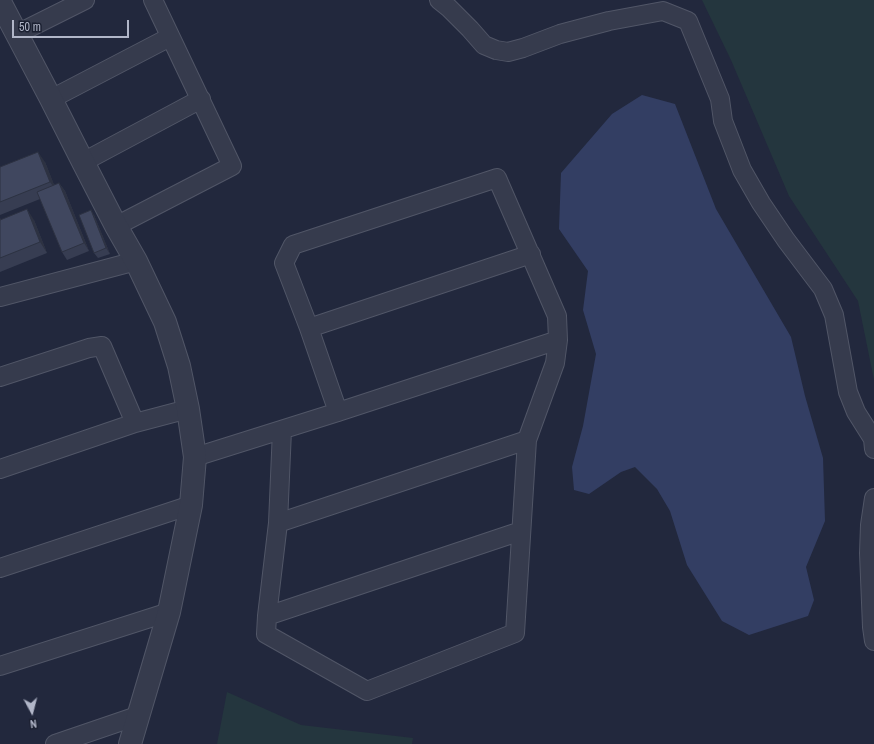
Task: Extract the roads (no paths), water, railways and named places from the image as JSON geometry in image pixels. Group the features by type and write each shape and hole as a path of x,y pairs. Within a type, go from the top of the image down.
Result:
{"street":[{"path":"17,34 85,0"},
{"path":"116,226 232,166 153,0"},
{"path":"439,0 449,8 484,45 496,50 508,52 560,34 609,21 663,11 688,21 720,99 723,121 742,170 761,203 782,234 823,288 834,315 848,392 856,412 873,439 874,449"},
{"path":"0,2 116,226 136,261 165,322 179,366 188,409 195,456 191,505 169,612 137,716 130,744"},
{"path":"51,98 170,36"},
{"path":"83,162 201,99"},
{"path":"282,430 278,523 266,634 367,692 515,633 527,440 555,363 558,340 557,316 498,178 293,245 284,263 309,328 338,412"},
{"path":"309,328 530,254"},
{"path":"0,297 136,261"},
{"path":"195,456 282,430 558,340"},
{"path":"0,377 89,348 102,346 135,423"},
{"path":"0,469 135,423 188,409"},
{"path":"278,523 527,440"},
{"path":"874,498 870,525 869,553 874,640"},
{"path":"0,568 191,505"},
{"path":"267,616 521,532"},
{"path":"0,666 169,612"},
{"path":"55,744 137,716"}],"water":[{"path":"642,95 675,104 716,209 791,337 805,396 823,458 825,521 806,567 814,600 808,616 749,635 722,621 687,565 670,511 657,489 635,467 621,472 589,494 574,490 572,467 583,426 596,354 583,310 588,271 559,229 561,173 612,114"}]}
